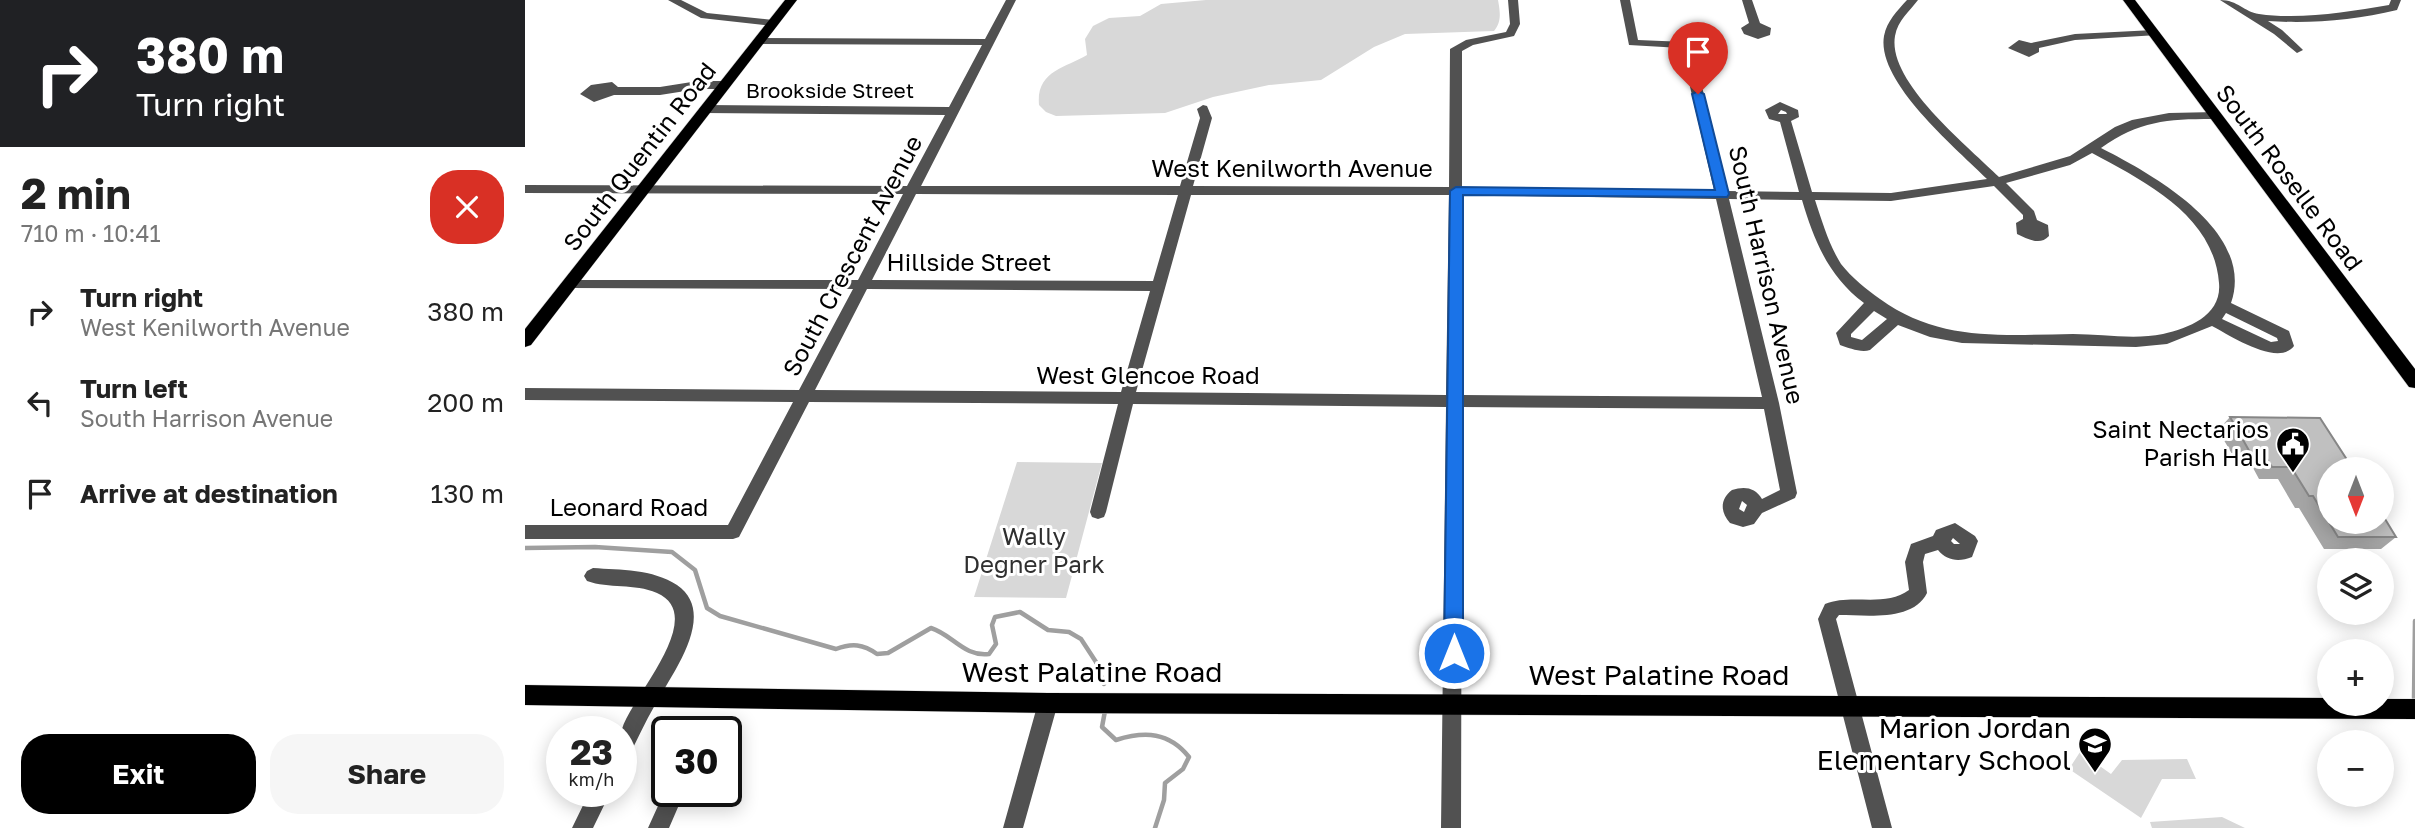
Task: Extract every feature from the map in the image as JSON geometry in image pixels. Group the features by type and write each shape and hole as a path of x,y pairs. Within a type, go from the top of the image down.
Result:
{"main road":[{"name":"South Quentin Road","path":"525,341 791,0"},
{"name":"South Roselle Road","path":"2129,0 2212,115 2409,367 2415,382"},
{"name":"West Palatine Road","path":"525,695 1048,702 2415,709"}],"street":[{"path":"673,0 705,16 773,23"},
{"name":"South Crescent Avenue","path":"733,532 1011,0"},
{"path":"1451,828 1457,49 1471,42 1510,34 1515,24 1513,0"},
{"name":"South Harrison Avenue","path":"1625,0 1633,44 1686,45 1771,403 1789,493 1766,506 1757,507"},
{"path":"1747,0 1755,25"},
{"path":"1913,0 1893,22 1889,36 1892,61 1906,90 2029,214 2031,222"},
{"path":"2225,0 2278,32 2297,50"},
{"path":"2255,17 2287,21 2343,17 2393,8 2396,0"},
{"path":"2031,46 2075,37 2154,33"},
{"path":"759,41 990,42"},
{"path":"612,91 660,91 698,85 724,85"},
{"path":"1098,512 1157,286 1206,118 1203,108"},
{"name":"Brookside Street","path":"705,109 954,111"},
{"name":"West Kenilworth Avenue","path":"525,189 1456,191 1891,197 1948,191 1996,181 2068,162 2128,126 2173,116 2212,115"},
{"path":"1785,120 1825,251 1842,275 1874,302 1898,317 1943,335 1981,339 2159,340 2197,328 2212,320 2226,298 2228,274 2218,250 2201,223 2176,198 2145,176 2092,148"},
{"name":"Hillside Street","path":"571,283 1157,286"},
{"path":"1874,302 1843,333 1845,341 1865,346 1898,317"},
{"path":"2212,320 2269,348 2287,346 2284,335 2222,305"},
{"name":"West Glencoe Road","path":"525,394 1771,403"},
{"name":"Leonard Road","path":"525,532 733,532"},
{"path":"1882,828 1826,619 1831,610 1838,607 1892,606 1909,602 1918,593 1914,562 1917,549 1931,543 1942,543"},
{"path":"593,576 640,579 674,593 685,613 683,631 672,659 637,720"},
{"path":"1013,828 1048,702"},
{"path":"582,828 593,807"},
{"path":"658,828 668,807"}],"green space":[{"path":"1206,0 1498,0 1500,16 1494,31 1405,34 1374,47 1321,80 1269,85 1213,97 1165,113 1056,116 1039,105 1039,94 1047,78 1087,55 1085,39 1093,26 1109,18 1140,16 1161,4"},
{"name":"Wally Degner Park","path":"1017,462 1102,463 1066,598 974,597"},
{"path":"2080,752 2111,774 2122,760 2187,759 2196,779 2162,779 2141,818 2069,769"},
{"path":"2222,817 2245,828 2152,828 2150,822"}],"building":[{"path":"2230,417 2320,418 2345,457 2317,457 2317,503 2313,496 2309,496 2291,467 2272,467 2264,454 2251,454"},
{"path":"2336,534 2394,534 2396,537 2338,537"}],"waterway":[{"path":"525,548 595,547 672,552 695,570 707,608 720,616 836,649 857,646 877,654 888,653 931,628 965,649 989,654 996,644 992,625 995,617 1020,612 1048,630 1069,632 1081,639 1096,662 1104,684"},
{"path":"2414,698 2415,621"},
{"path":"1105,711 1102,727 1116,740 1137,735 1165,738 1189,757 1183,769 1165,783 1164,800 1155,828"}],"place":[{"name":"Saint Nectarios Parish Hall","path":"2293,474"},
{"name":"Marion Jordan Elementary School","path":"2095,774"}],"route":[{"path":"1454,653 1456,191 1722,194 1698,94"}]}
